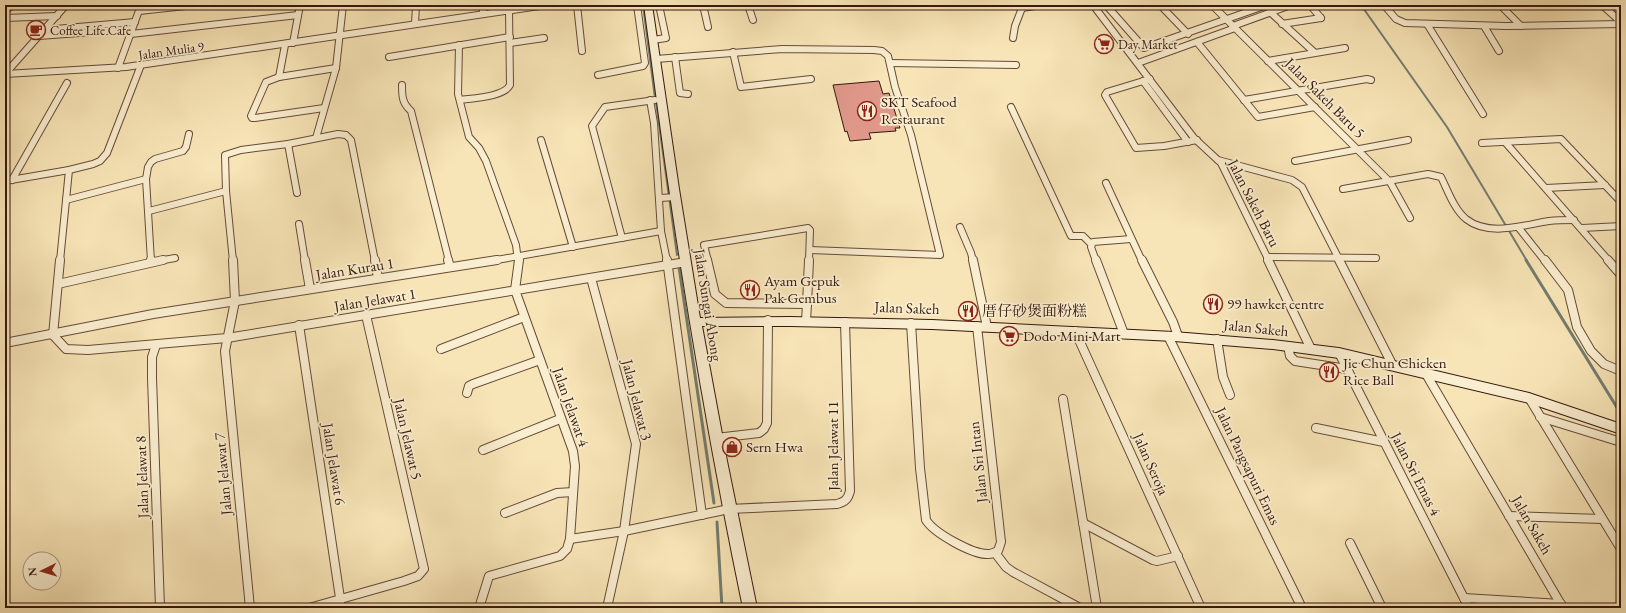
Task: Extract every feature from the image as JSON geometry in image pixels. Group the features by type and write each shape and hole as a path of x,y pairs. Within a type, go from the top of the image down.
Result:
{"street":[{"path":"5,12 12,5"},
{"path":"5,74 66,5"},
{"path":"118,68 141,5"},
{"path":"139,11 195,5"},
{"path":"293,43 300,5"},
{"path":"316,138 336,68 343,5"},
{"path":"415,24 416,5"},
{"path":"483,5 484,13"},
{"name":"Jalan Mulia 9","path":"5,74 118,68 285,45 484,13 546,5"},
{"path":"577,5 582,51"},
{"path":"598,75 644,66 637,5"},
{"name":"Jalan Sungai Abong","path":"648,5 656,59 656,100 665,173 674,198 729,510 750,608"},
{"path":"653,40 666,38 659,5"},
{"path":"703,5 708,27"},
{"path":"748,5 753,20"},
{"path":"1012,38 1022,8 1041,5"},
{"name":"Jalan Sakeh Baru","path":"1093,5 1197,140 1216,159 1226,172 1311,349"},
{"path":"1106,5 1144,48 1152,47 1267,5"},
{"path":"1160,5 1188,34"},
{"name":"Jalan Sakeh Baru 5","path":"1212,5 1390,182 1410,218"},
{"path":"1138,63 1197,42 1291,5"},
{"path":"1282,24 1321,18 1310,5"},
{"path":"1384,5 1392,16 1400,22 1484,26 1621,23"},
{"path":"1500,5 1521,26"},
{"path":"1602,5 1621,23"},
{"path":"460,100 504,92 508,89 510,85 510,40 508,10"},
{"path":"1270,12 1314,52"},
{"path":"39,36 131,31 298,15"},
{"path":"5,18 57,16"},
{"path":"44,30 135,22"},
{"path":"1427,24 1483,114"},
{"path":"1484,26 1499,51"},
{"path":"389,57 459,45 544,38"},
{"path":"1197,42 1257,116 1260,117 1315,107"},
{"path":"279,77 285,45"},
{"path":"459,45 457,89 469,137 479,148 486,161 519,257 515,290"},
{"path":"1268,61 1314,52 1345,48"},
{"path":"656,59 733,52 794,49 874,50 886,54 890,63 895,88 911,135 940,255 810,250"},
{"path":"733,52 741,87 811,79"},
{"path":"675,57 680,93 688,94"},
{"path":"890,63 1016,65"},
{"path":"5,181 69,170 100,162 104,157 135,84 141,65"},
{"path":"324,108 252,118 252,113 264,84 279,77 336,68"},
{"path":"1150,79 1107,92 1105,95 1136,148 1139,149 1197,140"},
{"path":"1244,100 1367,79 1371,80"},
{"path":"1143,81 1188,142"},
{"path":"12,180 68,83"},
{"path":"402,85 402,100 410,111 450,267"},
{"path":"622,238 592,126 605,106 656,100"},
{"path":"1011,107 1071,236 1083,236 1091,244 1124,334"},
{"path":"151,262 146,179 148,167 151,162 164,156 183,151 186,147 189,134"},
{"path":"297,193 288,144 338,134 345,134 349,136 378,278"},
{"path":"1482,143 1562,139 1621,202"},
{"path":"541,140 573,247"},
{"path":"1295,161 1408,140"},
{"path":"1505,142 1582,228 1621,275"},
{"name":"Jalan Jelawat 7","path":"250,608 225,351 234,301 235,276 226,191 225,155 241,150 288,144"},
{"path":"1216,159 1292,180 1302,187 1393,366"},
{"path":"53,334 69,170"},
{"path":"665,173 662,198 661,232 668,264 705,514"},
{"path":"1343,189 1390,182 1428,174 1441,177 1463,216 1467,220 1483,226 1515,228 1550,221 1574,220"},
{"path":"66,200 146,179"},
{"name":"Jalan Pangsapuri Emas","path":"1106,183 1131,239 1173,322 1173,336 1302,608"},
{"path":"1546,188 1605,185"},
{"path":"149,211 226,191"},
{"path":"662,198 674,198"},
{"path":"299,224 310,289"},
{"path":"1582,228 1621,226"},
{"name":"Jalan Sri Intan","path":"960,227 971,253 982,326 1001,542 1000,550 996,554"},
{"path":"806,321 807,304 810,250 810,230 808,228 704,245 715,294 726,303 807,304"},
{"path":"1515,228 1568,290 1577,327 1591,351 1604,364 1621,371"},
{"name":"Jalan Kurau 1","path":"5,343 153,314 519,257 661,232"},
{"path":"1091,244 1097,241 1131,239"},
{"path":"1267,257 1376,258"},
{"path":"58,284 151,262 175,258"},
{"name":"Jalan Jelawat 1","path":"53,334 57,342 66,349 88,350 156,346 227,338 686,262"},
{"name":"Jalan Jelawat 3","path":"591,278 636,444 624,531 607,608"},
{"name":"Jalan Jelawat 4","path":"515,290 573,452 575,466 570,538"},
{"name":"Jalan Jelawat 5","path":"340,598 404,581 418,576 424,569 366,315"},
{"path":"442,349 524,318"},
{"path":"716,438 759,433 764,429 767,423 768,320"},
{"name":"Jalan Sakeh","path":"696,322 768,320 911,323 1173,336 1288,346 1339,353 1528,398 1621,429"},
{"name":"Jalan Jelawat 11","path":"729,510 797,505 826,505 844,502 848,498 850,491 844,322"},
{"path":"911,323 920,468 926,520 929,525 982,555 990,556 996,554 1006,567 1013,572 1080,608"},
{"name":"Jalan Jelawat 6","path":"299,325 340,598 340,608"},
{"name":"Jalan Seroja","path":"1076,331 1200,608"},
{"path":"1217,339 1223,377 1230,395"},
{"name":"Jalan Jelawat 8","path":"156,346 152,357 152,378 160,608"},
{"path":"1288,346 1290,356 1295,361 1347,369"},
{"name":"Jalan Sri Emas 4","path":"1339,353 1469,608"},
{"path":"467,393 469,386 472,384 540,360"},
{"name":"Jalan Sakeh","path":"1426,374 1562,606"},
{"path":"1528,398 1621,549"},
{"path":"1063,399 1097,608"},
{"path":"1540,417 1621,442"},
{"path":"483,450 560,419"},
{"path":"1316,428 1384,442"},
{"path":"505,513 556,493 574,492"},
{"path":"479,608 489,576 560,556 567,549 570,538 624,531 729,510"},
{"path":"1509,516 1602,519"},
{"path":"1083,523 1153,560 1178,556"},
{"path":"1350,543 1382,608"},
{"path":"309,608 340,598"},
{"path":"1464,598 1562,606"}],"building":[{"name":"SKT Seafood Restaurant","path":"879,81 883,94 889,93 900,128 895,128 896,131 869,133 871,139 850,141 847,131 845,132 833,85"}],"waterway":[{"path":"643,5 655,98"},
{"path":"1361,5 1447,127 1527,261"},
{"path":"656,102 677,255"},
{"path":"1526,260 1621,414"},
{"path":"679,267 714,503"},
{"path":"717,522 722,608"}],"place":[{"name":"Coffee Life Cafe","path":"36,30"},
{"name":"Day Market","path":"1104,44"},
{"name":"SKT Seafood Restaurant","path":"867,111"},
{"name":"Ayam Gepuk Pak Gembus","path":"750,290"},
{"name":"99 hawker centre","path":"1213,304"},
{"name":"厝仔砂煲面粉糕","path":"968,311"},
{"name":"Dodo Mini Mart","path":"1009,336"},
{"name":"Jie Chun Chicken Rice Ball","path":"1329,372"},
{"name":"Sern Hwa","path":"732,447"}]}
